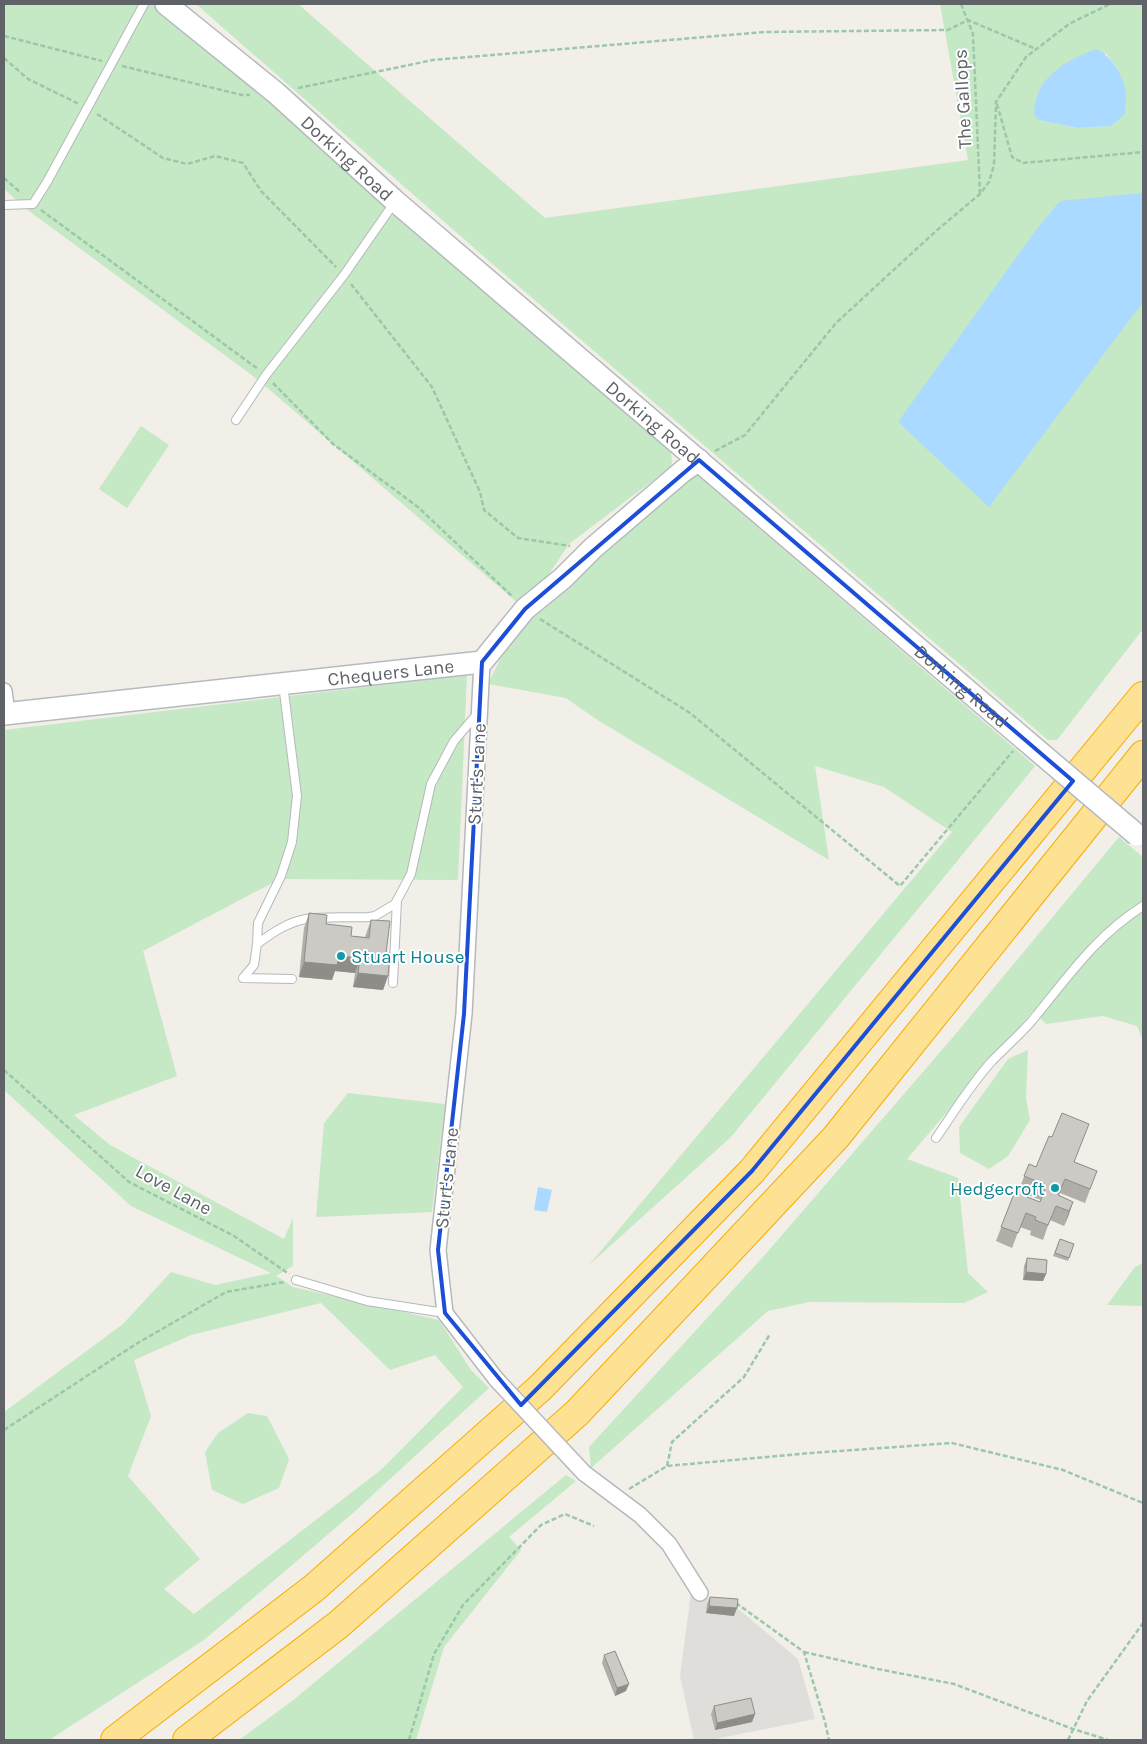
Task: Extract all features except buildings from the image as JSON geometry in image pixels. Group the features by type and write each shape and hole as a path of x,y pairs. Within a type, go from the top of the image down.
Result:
{"highway":[{"path":"115,1740 314,1588 540,1388 752,1171 1143,696"},
{"path":"187,1740 338,1626 577,1413 836,1137 1143,755"}],"main road":[{"name":"Dorking Road","path":"166,4 276,93 395,201 642,414 699,460 1140,838"},
{"name":"Chequers Lane","path":"6,713 482,662 525,609 563,578 593,548 682,471 699,460"}],"street":[{"name":"Sturt's Lane","path":"445,1314 438,1250 464,1014 482,662"},
{"path":"4,691 6,713"},
{"path":"445,1314 496,1379 584,1473 640,1515 669,1544 700,1593"}],"lane":[{"path":"4,205 33,204 47,182 144,4"},
{"path":"236,420 266,375 344,275 395,201"},
{"path":"283,683 297,796 292,842 281,876 258,923 258,944 254,964 243,978 292,979"},
{"path":"258,944 273,932 305,919 369,917 375,916 395,904 411,874 431,784 454,741 479,712"},
{"path":"393,983 397,900"},
{"path":"936,1138 968,1090 1034,1018 1068,974 1113,928 1143,906"},
{"path":"296,1280 367,1300 445,1314"}],"path":[{"name":"The Gallops","path":"961,4 973,34 980,194"},
{"path":"699,460 745,435 836,323 936,231 980,194 988,182 994,165 996,102 1026,57 1069,24 1110,4"},
{"path":"4,36 242,95 276,93 433,60 764,32 948,30 968,20 1036,49"},
{"path":"4,58 28,79 88,108 163,158 187,164 215,156 243,163 262,191 344,275 432,387 480,492 484,510 518,538 593,548"},
{"path":"996,102 1012,157 1023,163 1143,152"},
{"path":"525,609 690,713 900,886 1024,739"},
{"name":"Love Lane","path":"4,1070 129,1182 234,1236 296,1280"},
{"path":"4,1430 136,1344 226,1292 296,1280"},
{"path":"667,1466 672,1442 744,1377 770,1334"},
{"path":"616,1497 667,1466 952,1443 1062,1470 1143,1503"},
{"path":"409,1740 434,1654 463,1605 541,1525 565,1514 594,1526"},
{"path":"730,1600 764,1622 804,1652 878,1670 954,1684 1073,1729 1108,1740"},
{"path":"1068,1740 1086,1701 1143,1623"},
{"path":"804,1652 826,1722 829,1740"}],"highlighted area":[{"path":"699,460 1073,781 752,1171 521,1405 445,1313 438,1250 464,1014 482,662 525,609"}],"shaded area":[{"path":"691,1593 735,1606 798,1659 815,1719 711,1740 694,1740 680,1676"}],"green space":[{"path":"4,4 160,4 671,449 672,466 569,544 527,607 688,467 1035,766 731,1137 589,1265 952,832 884,787 815,766 829,860 596,719 566,698 488,684 525,609 257,379 29,211 4,189"},
{"path":"196,4 298,4 545,218 968,160 940,4 1143,4 1143,629 1057,740 1048,740 489,261","holes":["1106,53 1118,70 1122,82 1111,126 1078,128 1038,120"]},
{"path":"141,426 169,445 127,508 99,489"},
{"path":"467,675 458,880 280,879 143,951 177,1076 74,1115 110,1145 284,1239 293,1218 293,1266 276,1276 293,1287 439,1320 471,1370 489,1388 353,1513 204,1640 49,1740 4,1740 4,1412 123,1324 171,1272 215,1285 271,1273 131,1206 4,1090 4,730","holes":["321,1303 390,1370 435,1355 463,1387 382,1469 194,1614 164,1589 200,1559 128,1476 151,1416 134,1360 191,1335"]},
{"path":"1119,837 1143,857 1143,1040 1137,1026 1103,1016 1046,1024 1033,1011 907,1159 958,1178 968,1273 988,1292 964,1303 809,1302 768,1311 591,1468 589,1447 763,1257 954,1036"},
{"path":"1028,1050 1026,1098 1030,1120 1008,1156 989,1169 960,1153 959,1127 1008,1059"},
{"path":"348,1093 445,1104 432,1212 316,1217 324,1123"},
{"path":"1143,1263 1143,1306 1107,1305 1135,1267"},
{"path":"248,1413 267,1416 289,1459 279,1488 243,1504 212,1490 205,1452 218,1433"},
{"path":"566,1475 576,1481 509,1537 521,1550 444,1647 416,1740 239,1740 292,1701"}],"water":[{"path":"1096,49 1107,56 1123,80 1126,94 1125,114 1111,126 1078,128 1038,120 1034,114 1036,101 1046,80 1063,65"},
{"path":"1142,193 1143,302 989,507 898,422 1036,230 1060,201"},
{"path":"538,1187 552,1190 547,1212 534,1210"}],"place":[{"name":"Stuart House","path":"341,956"},
{"name":"Hedgecroft","path":"1055,1188"}]}
